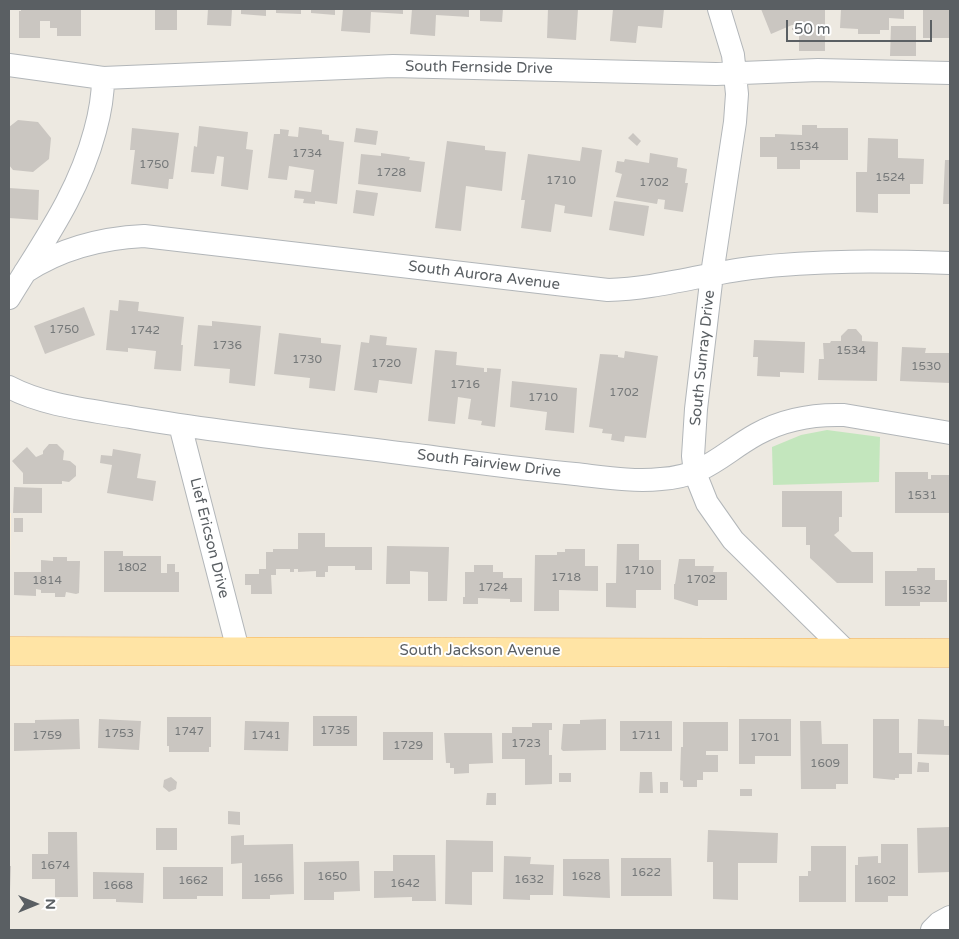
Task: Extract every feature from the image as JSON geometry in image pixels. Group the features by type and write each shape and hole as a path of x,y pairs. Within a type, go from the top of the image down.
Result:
{"main road":[{"name":"South Jackson Avenue","path":"9,651 950,653"}],"street":[{"name":"South Sunray Drive","path":"719,9 736,69 734,74 737,94 712,274 696,409 693,456 695,473 707,503 733,540 848,653"},
{"name":"South Fernside Drive","path":"9,65 103,78 393,66 734,74 818,70 950,73"},
{"path":"9,298 66,207 80,176 103,95 103,78"},
{"name":"South Aurora Avenue","path":"25,272 45,259 78,247 102,240 144,236 210,242 595,289 636,288 712,274 796,263 856,260 950,263"},
{"name":"South Fairview Drive","path":"13,389 50,402 180,426 585,475 642,480 660,480 695,473 755,435 783,422 800,418 829,414 844,415 950,433"},
{"name":"Lief Ericson Drive","path":"180,426 238,650"},
{"path":"932,930 938,923 950,917"}],"shaded area":[{"path":"9,513 11,513 9,620"},
{"path":"10,688 10,800 9,800"}],"green space":[{"path":"827,430 880,437 879,482 773,485 772,447 801,435"}],"building":[{"path":"21,9 81,9 81,36 57,36 57,28 50,28 50,21 40,21 40,38 19,38 19,11"},
{"path":"155,9 177,9 177,30 155,30"},
{"path":"208,9 232,9 231,26 207,25"},
{"path":"241,9 266,9 266,16 241,14"},
{"path":"276,9 301,9 301,14 276,13"},
{"path":"311,9 335,9 335,15 311,13"},
{"path":"343,9 403,9 403,14 371,12 370,33 341,31"},
{"path":"412,9 469,9 469,17 436,15 435,36 410,34"},
{"path":"480,9 503,9 502,22 480,21"},
{"path":"548,9 578,9 576,40 547,38"},
{"path":"613,9 664,9 662,28 638,26 636,43 610,41"},
{"path":"761,9 825,9 825,51 799,51 799,30 792,30 792,28 806,28 806,25 792,25 771,34"},
{"path":"841,9 904,9 904,19 889,18 889,30 880,30 880,34 858,34 858,29 840,28"},
{"path":"923,9 950,9 949,38 923,38"},
{"path":"891,26 916,26 916,56 890,56"},
{"path":"18,120 38,122 51,138 49,159 33,172 13,170 9,165 9,127"},
{"path":"802,125 817,125 817,128 848,128 848,160 800,160 800,169 777,169 777,157 760,157 760,137 775,137 775,134 802,135"},
{"path":"199,126 248,132 246,149 253,150 248,190 221,186 224,157 217,156 214,174 191,172 194,146 197,147"},
{"path":"299,127 322,130 322,134 329,135 329,140 344,142 337,204 315,201 315,204 303,203 304,199 294,198 295,190 311,192 314,170 289,166 287,180 268,178 274,134 280,134 280,129 289,130 288,136 298,137"},
{"path":"132,128 179,133 173,179 169,179 168,189 131,184 135,150 130,150"},
{"path":"356,128 378,131 376,145 354,142"},
{"path":"633,133 641,141 637,146 628,138"},
{"path":"868,138 898,139 898,158 924,159 923,184 910,184 910,194 878,194 878,213 856,212 856,172 867,172"},
{"path":"447,141 485,146 485,150 506,152 502,191 466,186 461,231 435,228"},
{"path":"582,147 602,150 592,217 564,213 565,206 555,204 551,232 521,228 525,200 521,200 528,154 580,161"},
{"path":"381,153 410,157 409,160 425,162 421,192 358,184 361,154 381,156"},
{"path":"650,153 678,158 677,167 687,169 685,183 688,183 683,212 664,209 665,200 658,199 657,204 616,197 622,174 615,172 617,161 624,162 625,159 649,163"},
{"path":"945,160 950,160 950,204 943,204"},
{"path":"9,188 39,190 38,220 9,218"},
{"path":"356,190 378,193 374,216 353,213"},
{"path":"614,201 649,206 644,236 609,230"},
{"path":"119,300 139,302 138,311 184,317 181,371 154,369 156,351 128,348 128,352 106,350 110,310 118,311"},
{"path":"84,307 95,335 45,354 34,326"},
{"path":"212,321 261,326 255,386 229,383 230,369 194,366 198,325 212,326"},
{"path":"848,329 856,329 862,336 862,341 878,342 877,381 818,380 819,359 824,359 823,343 841,341 841,336"},
{"path":"279,333 321,338 321,343 341,345 335,391 309,388 310,378 274,374"},
{"path":"370,335 387,337 386,345 417,348 412,384 379,380 377,393 354,390 361,342 369,343"},
{"path":"754,340 805,342 804,373 780,372 780,377 757,376 758,357 753,357"},
{"path":"902,347 926,348 925,353 950,353 950,383 900,381"},
{"path":"435,350 457,352 456,365 484,368 484,372 487,372 487,368 501,369 495,427 481,425 482,421 468,419 471,399 458,397 455,424 428,421"},
{"path":"625,351 658,356 646,438 625,436 624,442 611,440 612,434 602,433 603,429 589,427 600,354 618,355 618,357 624,358"},
{"path":"512,381 577,388 574,433 545,430 547,412 510,407"},
{"path":"49,444 57,444 64,451 63,460 70,461 76,466 76,476 69,482 62,481 62,484 23,484 23,473 12,461 27,447 36,457 43,454 43,451"},
{"path":"113,449 141,454 137,478 156,481 153,501 107,493 112,465 100,463 101,455 112,456"},
{"path":"895,472 928,472 928,479 931,479 931,475 950,475 950,513 895,513"},
{"path":"14,487 42,488 42,513 13,513"},
{"path":"782,491 842,491 842,517 839,517 839,531 834,535 852,552 873,552 873,583 837,583 810,558 810,545 806,545 806,527 782,527"},
{"path":"14,518 23,518 23,532 14,532"},
{"path":"298,533 325,533 325,547 372,547 372,570 355,570 355,566 328,566 328,572 325,572 325,577 316,577 316,571 298,572 298,569 294,569 294,572 290,572 290,569 276,569 276,575 271,575 272,594 251,594 251,585 245,585 245,574 259,574 259,569 266,569 266,552 273,552 273,549 298,549"},
{"path":"617,544 639,544 639,560 661,560 661,590 636,590 636,608 606,607 606,583 616,583"},
{"path":"387,546 449,547 447,601 428,601 428,572 410,571 410,584 386,584"},
{"path":"565,549 585,549 585,566 598,566 598,591 559,590 559,611 534,611 535,555 557,555 557,552 565,552"},
{"path":"104,551 123,551 123,556 161,556 161,573 167,573 167,564 175,564 175,572 179,572 179,592 104,592"},
{"path":"53,557 67,557 67,561 80,561 79,593 66,592 65,597 55,597 55,593 41,593 41,590 36,589 36,596 14,595 14,572 41,572 41,560 53,561"},
{"path":"679,559 695,559 695,566 714,566 713,572 727,572 727,600 698,600 698,606 696,606 674,599 674,584"},
{"path":"474,565 493,565 493,572 503,572 503,578 522,578 522,602 510,602 510,599 478,598 478,604 463,604 463,597 465,597 465,572 474,572"},
{"path":"917,568 935,568 935,580 947,580 947,602 920,602 920,606 885,606 885,571 917,571"},
{"path":"313,716 357,716 357,746 313,746"},
{"path":"167,717 211,717 211,747 209,747 209,752 169,752 169,746 167,746"},
{"path":"79,719 80,749 14,751 14,723 35,723 35,720"},
{"path":"99,719 141,721 139,750 98,748"},
{"path":"606,719 606,750 563,751 561,749 563,724 580,724 580,720"},
{"path":"739,719 791,719 791,756 755,756 755,764 739,764"},
{"path":"873,719 899,719 899,753 912,753 912,774 899,774 899,778 895,778 895,780 873,778"},
{"path":"918,719 944,720 944,726 950,726 950,755 917,754"},
{"path":"245,721 289,722 288,751 244,750"},
{"path":"620,721 672,721 672,751 620,751"},
{"path":"800,721 821,721 822,744 848,744 848,784 836,784 836,789 801,789"},
{"path":"683,722 728,722 728,751 706,751 706,755 718,755 718,772 703,772 703,780 697,780 697,787 683,787 683,781 680,780"},
{"path":"532,723 552,723 552,730 549,730 549,755 552,755 552,784 525,785 525,759 502,759 502,733 512,733 512,727 532,727"},
{"path":"383,732 433,732 433,760 383,760"},
{"path":"444,733 492,733 493,763 469,764 469,773 454,774 454,768 450,768 450,763 446,763"},
{"path":"918,762 929,763 929,772 917,772"},
{"path":"640,772 652,772 653,793 639,793"},
{"path":"559,773 571,773 571,782 559,782"},
{"path":"171,777 177,782 176,789 169,792 163,787 164,780"},
{"path":"660,782 668,782 668,793 660,793"},
{"path":"740,789 752,789 752,796 740,796"},
{"path":"487,793 496,793 496,805 486,805"},
{"path":"228,811 240,812 240,825 228,824"},
{"path":"950,827 950,872 918,873 917,828"},
{"path":"156,828 177,828 177,850 156,850"},
{"path":"708,830 778,833 777,863 738,863 738,900 713,899 713,862 707,862"},
{"path":"48,832 77,832 78,897 55,897 55,879 32,879 32,854 48,854"},
{"path":"244,835 244,845 293,844 294,894 270,895 270,899 242,899 242,863 231,864 231,836"},
{"path":"446,840 493,841 493,872 472,872 472,905 445,904"},
{"path":"881,844 908,844 908,896 888,896 888,902 855,902 855,865 858,865 858,857 878,856 878,863 881,863"},
{"path":"811,846 846,846 846,902 799,902 799,876 808,876 808,871 811,871"},
{"path":"393,855 435,855 436,901 412,901 412,897 374,898 374,871 393,871"},
{"path":"504,856 531,857 530,864 554,865 553,895 530,895 530,900 503,899"},
{"path":"621,858 671,858 672,896 621,896"},
{"path":"563,859 609,859 610,898 563,896"},
{"path":"359,861 360,891 334,892 334,900 304,900 304,862"},
{"path":"9,866 11,866 10,891 9,891"},
{"path":"163,867 223,867 223,896 197,896 197,899 163,899"},
{"path":"93,872 144,873 143,903 116,902 116,899 93,899"}]}
